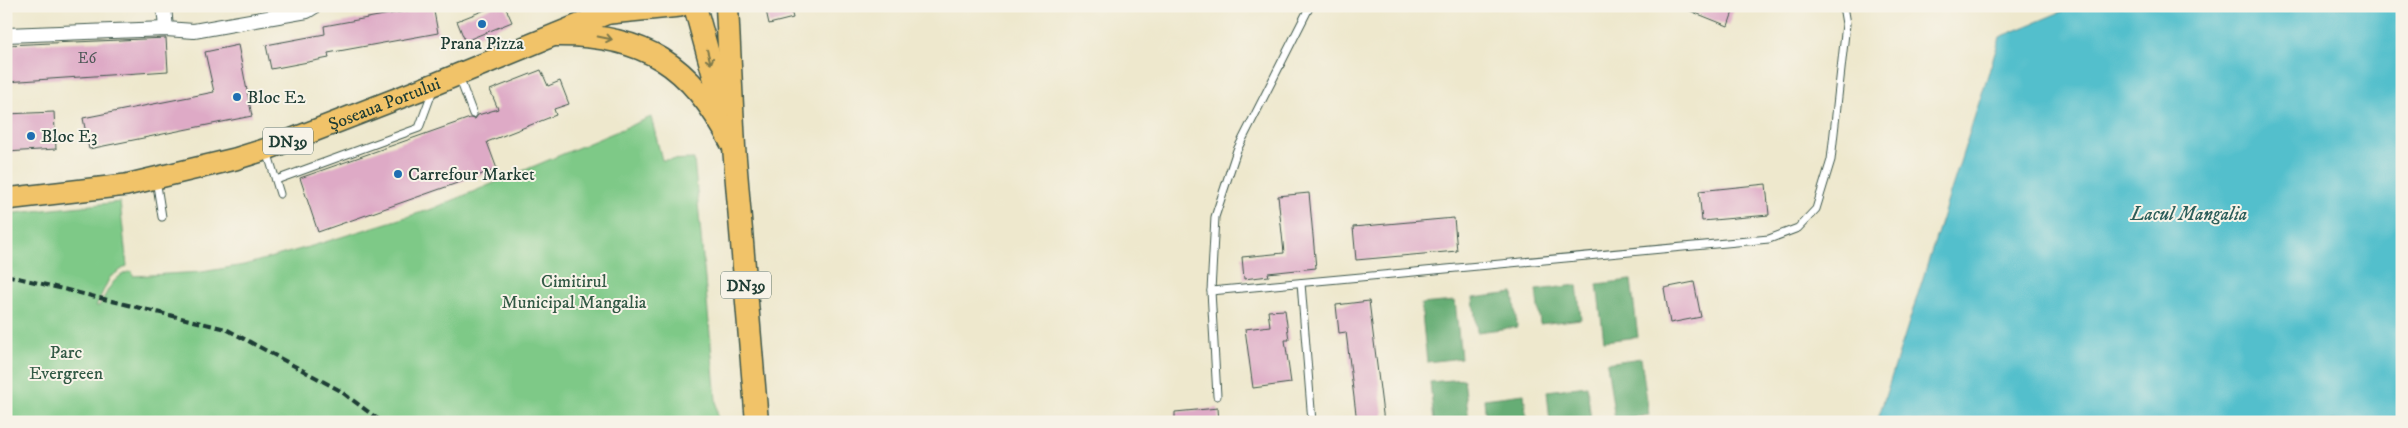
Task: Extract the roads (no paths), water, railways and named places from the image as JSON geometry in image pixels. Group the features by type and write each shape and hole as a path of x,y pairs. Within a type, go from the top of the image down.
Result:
{"highway":[{"path":"689,7 712,12 725,6"},
{"name":"DN39","path":"725,6 734,147 757,422"},
{"name":"DN39","path":"689,7 734,147"},
{"path":"557,35 589,35 621,41 650,52 678,70 692,83 720,119 734,147"}],"main road":[{"name":"DN39","path":"617,10 689,7"},
{"name":"Șoseaua Portului","path":"6,199 79,192 156,179 266,149 458,75 617,10"}],"street":[{"path":"164,6 166,30"},
{"path":"6,35 166,30 194,31 307,11 315,6"}],"lane":[{"path":"1217,396 1211,291 1215,217 1236,150 1310,6"},
{"path":"1211,291 1769,239 1798,228 1816,209 1831,160 1846,24 1844,6"},
{"path":"458,75 473,114"},
{"path":"276,180 419,128 435,84"},
{"path":"266,149 280,194"},
{"path":"156,179 162,217"},
{"path":"1301,283 1312,422"}],"water":[{"name":"Lacul Mangalia","path":"2075,6 2402,6 2402,422 1877,422 2000,37"}],"railway":[{"path":"6,275 226,329 339,390 382,422"}],"place":[{"name":"Prana Pizza","path":"482,24"},
{"name":"Bloc E2","path":"237,97"},
{"name":"Bloc E3","path":"31,136"},
{"name":"Carrefour Market","path":"398,174"}],"park label":[{"name":"Cimitirul Municipal Mangalia","path":"574,291"},
{"name":"Parc Evergreen","path":"66,362"}]}
